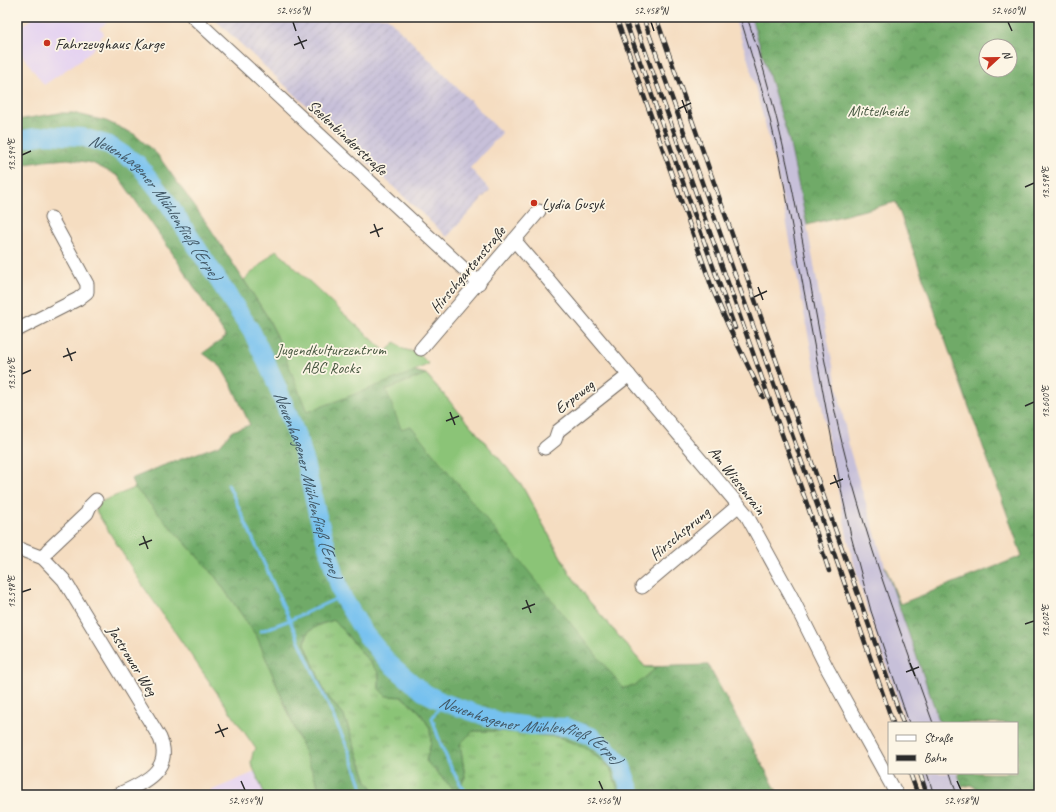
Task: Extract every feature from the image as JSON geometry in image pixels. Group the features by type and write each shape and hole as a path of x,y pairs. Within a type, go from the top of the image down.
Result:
{"street":[{"name":"Seelenbinderstraße","path":"193,17 479,283"},
{"name":"Hirschgartenstraße","path":"421,349 539,211"},
{"path":"17,330 87,292 87,284 51,218"},
{"name":"Am Wiesenrain","path":"514,240 746,514 791,596 827,668 897,795"},
{"name":"Erpeweg","path":"545,448 555,440 558,431 629,375"},
{"path":"43,558 48,550 87,513 90,506 96,500"},
{"name":"Hirschsprung","path":"642,587 738,505"},
{"name":"Jastrower Weg","path":"17,548 43,558 64,580 153,725 163,746 162,759 158,769 152,777 117,795"}],"shaded area":[{"path":"34,17 103,17 107,22 100,28 104,33 94,48 86,56 44,85 17,48 17,30"},
{"path":"212,17 387,17 502,133 470,168 490,190 447,237"},
{"path":"734,17 751,17 789,140 807,225 850,451 885,566 940,722 906,722 860,586 847,536 775,162 749,63"},
{"path":"255,772 265,795 201,795"},
{"path":"923,774 957,774 965,795 931,795"}],"green space":[{"name":"Mittelheide","path":"751,17 1039,17 1039,795 985,795 971,785 962,787 958,774 1018,774 1018,722 940,722 885,566 900,604 1022,556 896,202 807,225 789,140"},
{"path":"59,113 73,113 106,121 134,134 157,154 210,228 267,316 278,338 344,314 393,359 407,369 426,374 521,484 569,572 589,601 645,667 708,665 779,795 620,795 610,767 587,749 559,737 499,731 473,731 460,744 465,777 457,793 426,761 431,743 430,728 419,711 402,697 386,696 379,689 379,673 334,620 318,625 307,633 305,644 325,693 344,716 367,781 378,795 322,795 257,637 214,575 135,488 131,479 220,445 232,431 250,425 232,386 221,367 203,353 226,337 171,251 118,176 92,163 68,159 27,164 17,170 17,120"},
{"name":"Jugendkulturzentrum ABC Rocks","path":"276,250 386,352 395,342 403,349 418,353 429,364 403,376 307,412 278,338 267,316 244,280"},
{"path":"426,374 521,484 569,572 589,601 645,667 656,668 636,685 623,688 411,426 401,429 386,390"},
{"path":"135,488 214,575 257,637 322,795 265,795 251,763 253,752 256,749 143,586 96,511 100,502"},
{"path":"334,620 379,673 379,689 402,697 419,711 430,728 431,743 426,761 457,793 465,777 460,744 473,731 499,731 559,737 587,749 610,767 620,795 378,795 367,781 344,716 325,693 305,644 307,633 318,625"}],"waterway":[{"name":"Neuenhagener Mühlenfließ (Erpe)","path":"17,140 46,135 82,137 109,145 138,164 166,200 252,332 275,381 301,446 317,513 342,596 365,634 389,663 423,692 443,702 501,722 531,726 566,727 591,736 606,748 621,764 632,795"},
{"path":"228,484 349,751 365,795"},
{"path":"261,631 290,620 342,596"},
{"path":"443,702 432,718 447,758 456,777 468,795"}],"tram line":[{"path":"740,17 766,103 779,157 851,536 871,611 909,722"},
{"path":"747,17 763,67 788,169 827,375 847,464 881,576 933,722"},
{"path":"927,774 934,795"},
{"path":"950,774 957,795"}],"railway":[{"path":"616,17 712,288 763,397"},
{"path":"624,17 735,328"},
{"path":"633,17 808,507 829,571"},
{"path":"643,17 820,513 893,722"},
{"path":"656,17 903,722"},
{"path":"910,774 918,795"},
{"path":"920,774 927,795"}],"place":[{"name":"Fahrzeughaus Karge","path":"47,43"},
{"name":"Lydia Gusyk","path":"534,203"}]}
